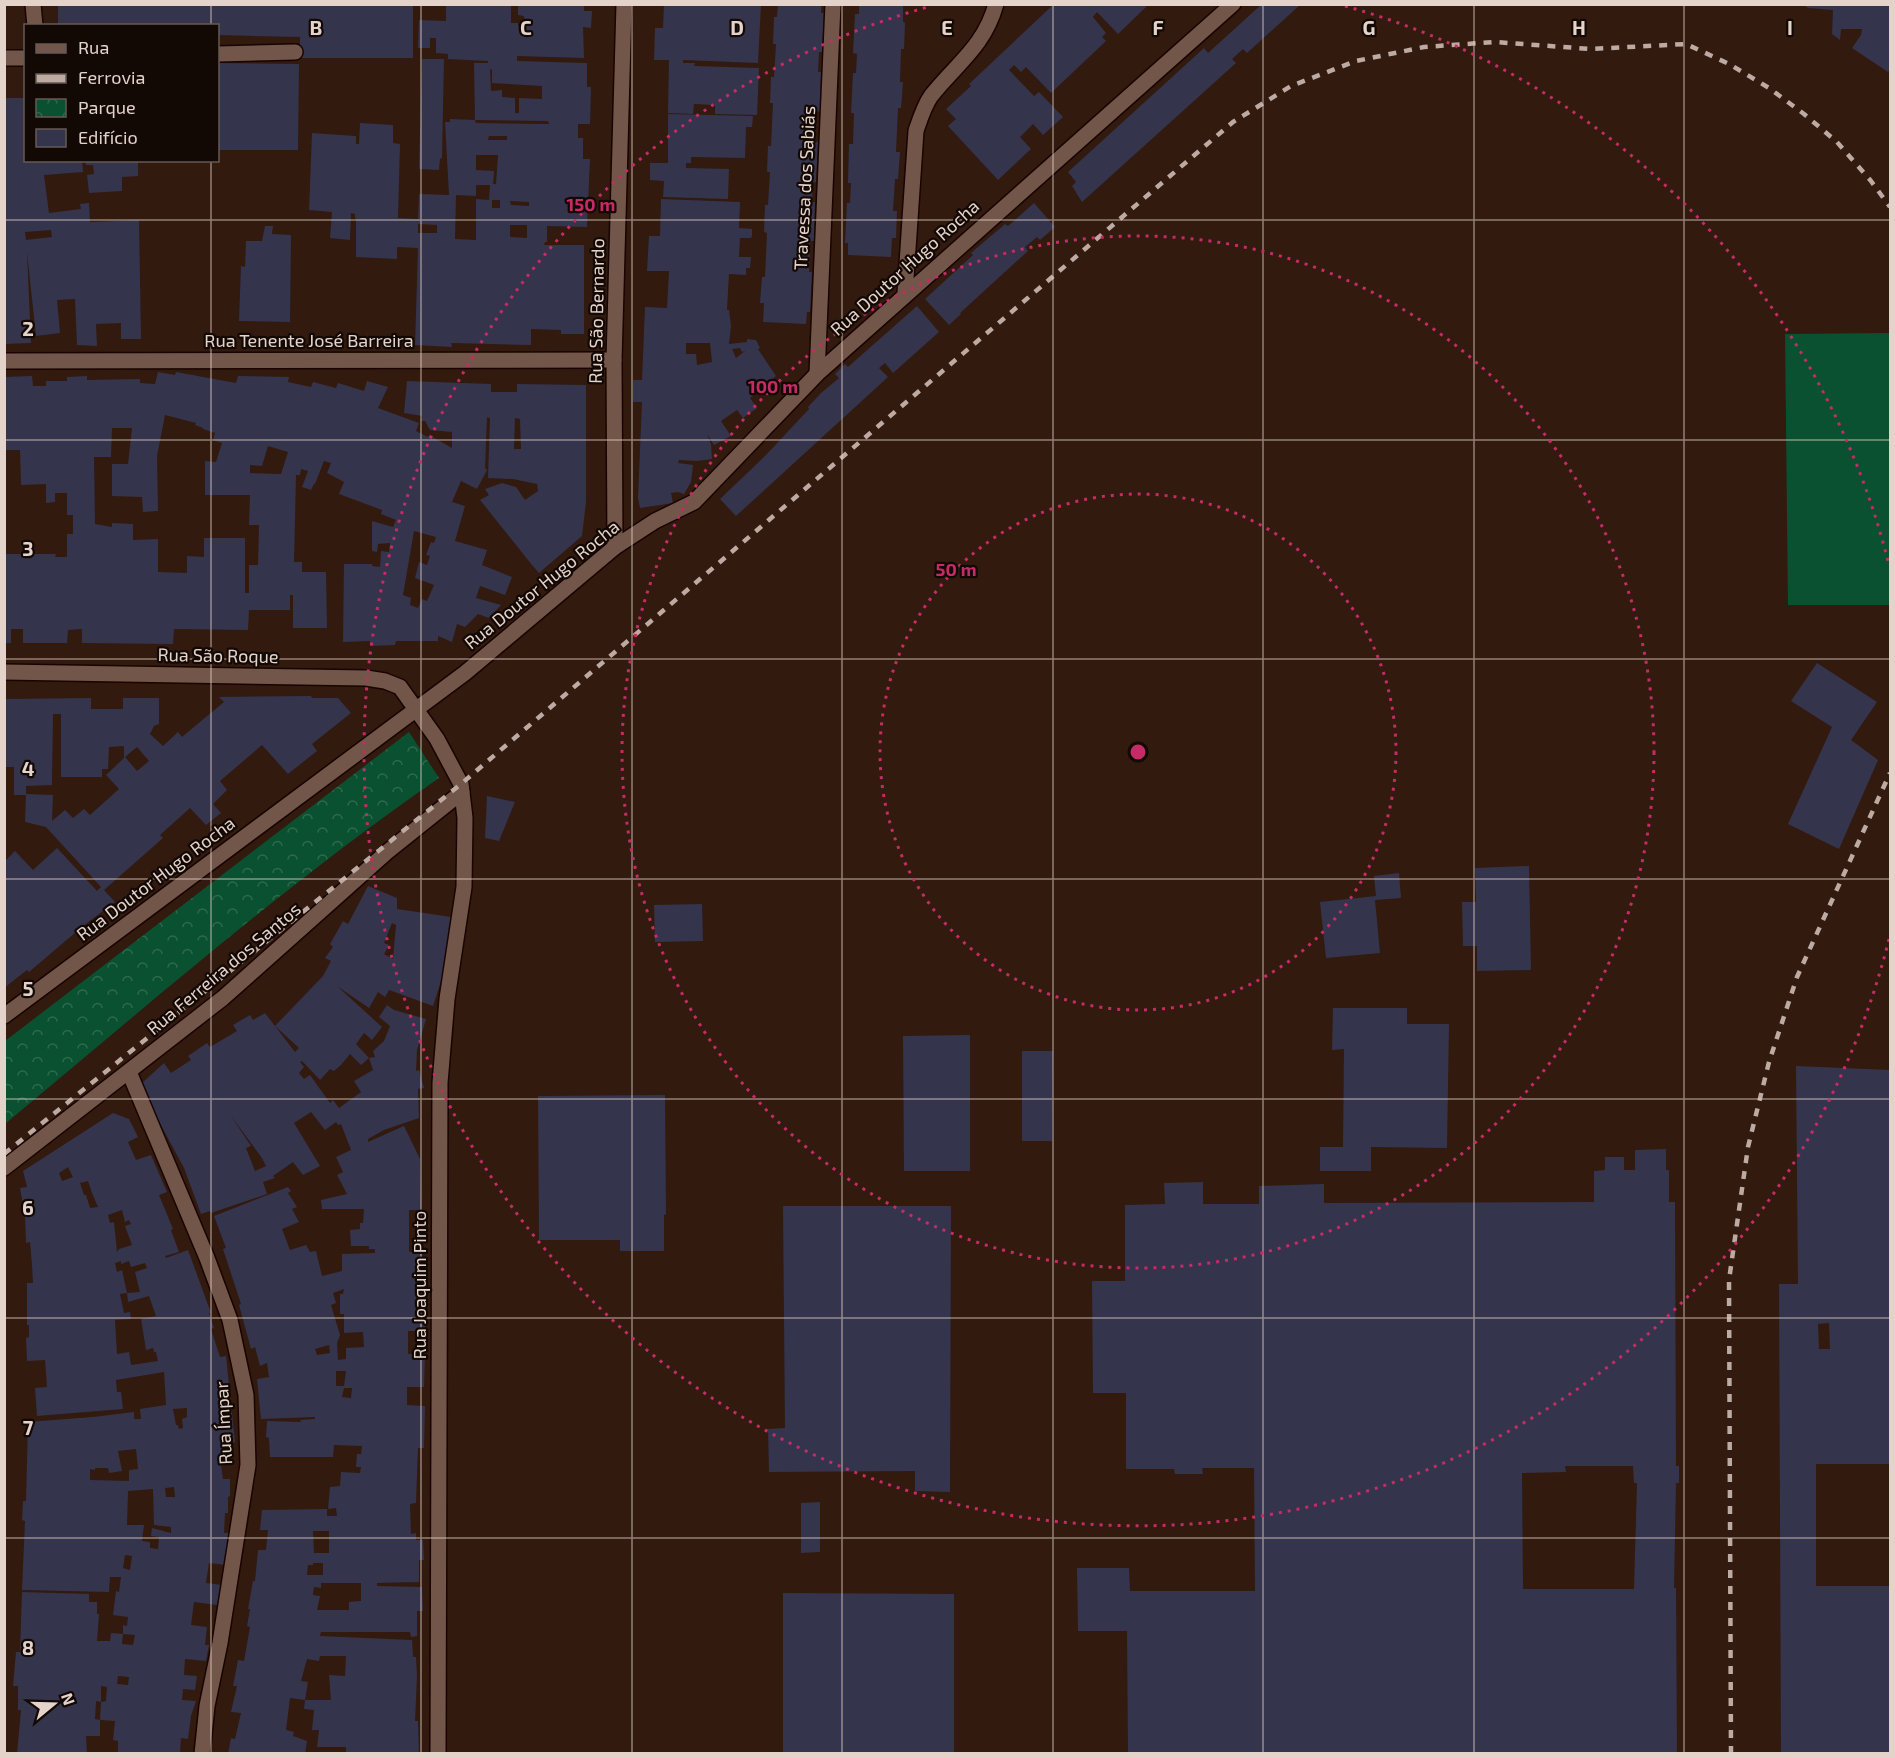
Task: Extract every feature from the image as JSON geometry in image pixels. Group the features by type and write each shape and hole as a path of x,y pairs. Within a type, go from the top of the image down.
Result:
{"street":[{"path":"33,4 35,24"},
{"name":"Rua São Bernardo","path":"615,547 614,360 624,4"},
{"name":"Travessa dos Sabiás","path":"817,374 833,4"},
{"path":"905,293 916,131 921,114 930,98 970,54 991,25 996,4"},
{"name":"Rua Doutor Hugo Rocha","path":"4,1016 416,711 465,673 615,547 655,521 694,502 817,374 905,293 1233,4"},
{"path":"219,54 295,52"},
{"path":"4,58 24,58"},
{"name":"Rua Tenente José Barreira","path":"4,361 614,360"},
{"name":"Rua São Roque","path":"4,672 366,678 385,681 400,687 416,711"},
{"path":"416,711 437,740 461,784 462,792"},
{"name":"Rua Joaquim Pinto","path":"438,1754 440,1083 447,999 464,887 465,818 462,792"},
{"name":"Rua Ferreira dos Santos","path":"4,1168 223,998 380,858 462,792"},
{"name":"Rua Ímpar","path":"129,1072 207,1258 230,1320 246,1395 248,1465 220,1644 207,1706 202,1754"}],"green space":[{"path":"1890,333 1890,605 1788,605 1785,334"},
{"path":"409,732 439,778 272,903 5,1124 5,1041"}],"building":[{"path":"58,4 413,4 413,58 300,58 300,37 219,35 219,24 58,24"},
{"path":"446,4 511,4 511,23 518,23 518,26 525,26 524,16 518,15 518,4 584,4 584,11 592,11 591,28 583,27 584,58 517,56 517,61 587,63 587,87 591,87 590,124 578,124 578,138 583,138 583,159 590,159 587,227 547,226 547,242 544,245 584,245 584,334 561,334 561,330 531,329 531,345 451,343 452,347 415,345 418,248 397,247 397,259 356,257 355,214 351,213 350,240 330,238 332,212 309,210 312,133 356,136 356,144 359,144 360,123 393,125 393,143 400,144 398,218 418,219 419,194 449,195 445,122 450,122 450,119 475,120 474,63 488,63 488,61 448,59 448,54 436,53 436,38 430,38 430,48 418,48 419,20 446,21","holes":["490,69 492,70 492,83 542,86 542,99 519,98 519,113 515,113 515,98 502,97 502,90 491,91","475,120 548,121 549,124 476,123","489,136 507,136 507,140 488,140","476,155 498,155 496,184 493,184 494,171 476,170","476,185 490,185 489,200 476,199 476,240 455,239 456,195 476,196","492,200 500,200 500,208 492,208","510,201 529,202 529,206 511,205","418,224 437,225 437,233 418,233","510,225 527,225 527,238 510,237"]},
{"path":"664,4 761,4 758,63 683,60 683,63 695,63 694,66 759,68 757,115 715,114 715,105 694,104 693,114 668,113 669,60 654,60 655,28 663,28"},
{"path":"778,4 821,4 821,13 824,13 822,52 819,52 818,72 821,72 820,112 816,111 815,142 818,142 816,182 813,182 812,202 815,202 814,241 810,241 809,272 812,272 810,312 807,312 806,324 763,322 764,303 760,303 762,277 765,277 767,233 764,232 765,205 768,205 770,172 767,172 768,146 771,146 773,103 770,103 771,77 774,77 776,44 773,44 774,17 777,17"},
{"path":"859,4 903,4 904,49 901,49 900,82 903,82 901,108 898,108 896,152 900,152 893,211 897,211 896,238 892,238 891,257 848,255 848,243 845,243 847,203 850,203 851,183 848,183 849,144 853,144 854,113 851,113 853,73 856,73 857,54 853,53 855,14 859,14"},
{"path":"1054,4 1144,4 1146,7 1118,34 1097,12 1093,17 1106,33 1102,37 1106,41 1051,93 1026,67 1021,72 1014,65 1009,70 1034,96 1039,92 1063,117 1043,135 1033,124 1020,137 1031,149 998,180 948,126 956,119 946,109 971,86 969,84"},
{"path":"1262,4 1301,4 1247,53 1243,49 1232,59 1236,63 1082,202 1072,186 1076,182 1068,172 1204,48 1208,53"},
{"path":"1806,4 1890,4 1890,69 1888,72 1852,48 1861,35 1862,29 1841,29 1840,40 1832,34 1833,10 1809,8"},
{"path":"422,59 444,59 442,158 439,170 419,169"},
{"path":"219,63 299,64 298,150 219,150"},
{"path":"4,98 24,98 24,162 82,162 83,172 44,175 49,213 81,209 80,204 89,203 90,222 139,220 141,339 121,339 121,323 96,324 97,346 77,345 75,299 57,300 60,333 36,336 27,252 31,343 4,344","holes":["51,230 52,237 26,240 25,232"]},
{"path":"668,114 753,116 752,127 746,127 745,158 691,157 691,163 686,163 686,168 729,169 728,199 663,197 664,181 650,180 650,163 668,163"},
{"path":"85,162 138,162 138,176 122,177 122,191 89,193 87,175 94,174 93,165 86,165"},
{"path":"661,199 740,202 739,228 752,229 752,236 751,238 740,238 739,257 751,257 750,268 746,268 746,275 729,274 727,310 729,310 731,326 729,344 747,342 747,339 756,340 760,348 758,349 776,376 750,398 757,408 743,418 737,410 721,421 731,436 714,445 707,434 711,444 712,459 679,460 678,463 693,465 691,482 684,494 671,493 673,503 640,508 638,498 642,402 633,402 633,380 642,380 645,307 667,308 669,271 647,271 649,236 660,236","holes":["686,343 710,343 712,362 697,365 696,354 686,354","740,348 742,352 745,351 736,358 732,349"]},
{"path":"1034,203 1055,227 1040,240 1037,237 1025,247 1028,251 949,325 925,299 973,255 971,253 1005,224 1008,226"},
{"path":"265,226 273,226 272,234 291,235 290,322 239,321 241,266 245,267 246,241 262,241"},
{"path":"917,306 939,332 893,373 885,363 879,368 888,377 736,516 720,499 765,456 821,393 839,378 835,374 845,364 848,367"},
{"path":"158,372 175,375 176,372 236,383 238,376 289,377 288,382 311,387 313,382 336,388 338,383 364,391 367,381 388,387 378,408 419,423 416,431 428,437 429,435 452,448 452,432 430,430 425,421 421,421 422,416 404,413 407,381 491,384 491,392 517,392 517,384 586,385 586,502 582,536 539,573 480,500 489,495 485,489 502,483 516,487 525,500 538,491 537,484 513,479 488,478 490,418 487,417 485,468 487,470 477,489 461,481 452,502 465,506 455,541 487,550 482,565 512,577 505,595 480,586 476,598 501,605 489,618 478,614 465,627 457,624 452,642 438,636 438,641 396,641 395,645 370,646 370,641 343,642 344,564 372,564 372,566 380,567 381,551 389,552 390,543 378,544 377,552 372,551 372,521 393,527 396,520 381,514 382,510 339,494 344,482 327,473 331,463 324,461 311,490 302,487 308,471 301,469 300,475 296,475 294,562 302,562 302,572 326,572 327,628 293,628 293,595 290,595 290,610 249,610 248,630 174,629 173,644 82,643 82,629 68,630 67,643 23,643 23,629 11,629 11,643 4,643 4,554 56,554 55,557 67,557 67,534 73,534 73,515 67,515 67,493 55,493 55,502 46,503 46,484 21,485 20,450 4,450 4,377 32,376 33,386 46,386 46,381 67,381 67,377 87,376 87,380 140,379 140,383 155,384","holes":["165,415 196,423 195,425 215,433 213,440 222,443 216,462 205,461 205,495 250,495 249,525 259,525 258,565 249,565 249,593 245,593 245,538 204,538 204,557 187,556 187,573 158,572 158,539 133,540 133,524 112,523 112,527 95,524 94,457 111,457 112,428 132,428 128,464 112,464 112,496 142,497 143,512 158,511 157,456","515,418 520,419 521,449 514,449","268,446 288,452 281,474 250,473 250,465 262,466","414,531 436,537 434,543 431,542 426,555 430,556 427,565 419,562 415,578 434,585 427,601 422,599 418,608 410,605 411,598 403,595"]},
{"path":"1817,663 1877,702 1851,740 1878,760 1839,849 1788,824 1832,727 1791,701"},
{"path":"219,697 338,698 351,713 312,744 317,751 288,774 262,745 220,781 227,790 213,804 221,813 206,825 190,808 160,835 163,838 104,890 115,902 29,972 27,970 4,988 4,862 15,851 33,870 57,848 97,891 101,887 46,827 25,822 26,795 14,795 14,767 4,767 4,699 91,698 91,709 123,709 123,698 159,698 159,724 154,726 150,734 163,746 178,732 182,737 224,702","holes":["53,714 61,714 61,777 102,777 102,769 108,769 109,747 124,746 124,758 106,775 119,789 90,815 84,809 73,818 65,810 52,821 53,795 26,794 26,786 52,785","137,747 149,761 137,771 125,757"]},
{"path":"487,796 515,802 499,841 485,838"},
{"path":"1529,866 1531,970 1477,971 1477,946 1463,946 1462,902 1476,902 1475,868"},
{"path":"1399,873 1401,898 1375,900 1380,953 1326,958 1320,902 1376,896 1374,876"},
{"path":"368,886 397,898 397,909 451,917 443,975 433,1006 389,990 385,997 378,992 369,1008 337,986 382,1027 372,1040 364,1033 356,1044 369,1058 375,1057 373,1051 384,1041 390,1026 379,1017 387,1005 394,1010 426,1019 417,1050 416,1071 419,1070 424,1088 418,1089 419,1118 384,1130 368,1139 368,1142 404,1126 420,1159 421,1210 409,1210 409,1252 422,1252 425,1331 408,1331 408,1354 425,1354 424,1387 407,1387 407,1405 425,1406 424,1448 418,1448 416,1503 410,1504 411,1534 416,1533 416,1540 423,1540 424,1560 419,1560 419,1582 377,1583 377,1586 422,1587 423,1611 417,1611 417,1636 411,1637 410,1632 321,1632 320,1636 412,1640 413,1657 416,1657 415,1721 418,1721 419,1754 346,1754 346,1747 317,1747 319,1730 312,1730 314,1710 304,1709 305,1700 290,1698 286,1730 294,1732 293,1736 307,1741 305,1754 228,1754 231,1738 235,1739 241,1713 231,1712 237,1686 233,1686 238,1660 244,1661 250,1627 247,1626 250,1609 248,1609 253,1581 255,1581 258,1550 266,1550 268,1530 260,1530 262,1510 327,1509 327,1516 337,1516 336,1508 328,1509 330,1487 340,1486 341,1472 360,1473 361,1467 356,1467 357,1454 361,1454 362,1446 334,1445 333,1457 270,1457 269,1438 266,1437 267,1421 301,1422 300,1420 315,1419 315,1417 261,1419 257,1379 269,1377 267,1363 260,1366 255,1347 251,1349 239,1305 241,1304 223,1249 226,1248 214,1216 288,1187 291,1191 288,1193 297,1207 292,1209 299,1222 282,1229 290,1250 306,1245 310,1252 316,1251 322,1276 342,1271 342,1254 375,1253 375,1249 369,1249 369,1246 351,1246 350,1230 360,1229 364,1209 322,1209 321,1200 347,1194 337,1175 343,1172 336,1157 351,1150 341,1124 338,1125 336,1122 325,1130 311,1112 294,1123 320,1166 303,1175 293,1162 273,1176 275,1178 263,1182 267,1194 211,1213 210,1211 201,1214 184,1168 144,1094 147,1092 142,1083 164,1063 171,1073 191,1060 188,1056 207,1043 210,1047 237,1031 233,1025 250,1015 253,1020 265,1013 275,1026 323,976 331,961 325,958 333,947 330,944 343,921 348,924","holes":["392,923 396,925 393,959 384,954 389,945 384,943","275,1026 299,1048 295,1052","350,1054 361,1065 369,1058 373,1070 354,1081 361,1092 339,1108 333,1100 330,1103 310,1075 304,1079 299,1073 304,1067 300,1062 302,1061 320,1080 330,1069 334,1071 341,1065","231,1116 266,1166 255,1171 246,1148 251,1146","344,1289 343,1294 340,1294 340,1314 344,1314 344,1333 363,1332 364,1347 346,1348 346,1359 338,1360 337,1343 340,1335 331,1305 336,1303 333,1293","329,1345 330,1353 317,1355 315,1349","336,1371 346,1371 344,1386 336,1386","344,1388 352,1388 351,1398 342,1397","313,1531 329,1531 329,1553 314,1553","323,1563 323,1575 307,1575 308,1565","321,1583 361,1583 361,1601 349,1602 349,1610 317,1610 320,1596 313,1595 314,1587 321,1588","320,1656 346,1656 345,1676 329,1675 331,1700 305,1700 308,1682 301,1681 307,1659 319,1661"]},
{"path":"702,904 703,941 655,942 654,905"},
{"path":"1333,1008 1407,1008 1407,1024 1449,1024 1447,1148 1371,1147 1371,1171 1320,1171 1320,1147 1343,1147 1344,1049 1332,1050"},
{"path":"970,1035 970,1171 904,1171 903,1036"},
{"path":"1022,1051 1053,1051 1052,1141 1022,1141"},
{"path":"1796,1066 1890,1070 1890,1464 1816,1464 1816,1586 1890,1586 1890,1754 1781,1754 1779,1284 1798,1284","holes":["1829,1323 1830,1349 1819,1349 1818,1324"]},
{"path":"665,1095 664,1251 620,1251 620,1240 539,1240 538,1096"},
{"path":"113,1113 129,1119 138,1137 128,1142 136,1160 151,1155 167,1192 159,1195 173,1229 171,1230 179,1252 165,1256 166,1258 188,1250 211,1313 209,1313 214,1328 211,1329 220,1357 226,1356 235,1442 228,1443 229,1457 220,1459 223,1479 230,1479 230,1496 228,1497 228,1513 225,1513 224,1533 230,1533 226,1565 209,1563 206,1583 222,1585 217,1605 194,1602 191,1625 207,1627 205,1645 209,1645 206,1661 185,1659 184,1675 197,1676 195,1690 183,1689 182,1700 196,1701 191,1716 188,1739 181,1738 180,1754 118,1754 118,1741 113,1740 115,1721 100,1720 100,1736 86,1736 87,1754 17,1754 21,1710 18,1710 18,1686 13,1686 16,1652 20,1652 22,1592 89,1594 89,1602 97,1602 97,1614 99,1614 97,1641 110,1641 111,1633 123,1634 123,1625 127,1626 128,1617 113,1615 116,1591 119,1592 121,1577 110,1577 109,1592 22,1590 25,1521 22,1520 23,1501 26,1501 28,1422 134,1412 134,1419 141,1419 140,1409 166,1405 164,1372 116,1380 117,1392 121,1392 123,1409 37,1416 35,1388 47,1387 45,1360 27,1361 26,1338 29,1337 29,1325 27,1325 27,1283 33,1283 30,1242 26,1243 25,1216 20,1188 27,1187 23,1171","holes":["68,1167 73,1177 62,1181 59,1173","88,1181 98,1207 90,1208 86,1195 80,1183","122,1210 125,1222 129,1220 131,1224 125,1226 132,1245 119,1249 117,1252 114,1222 110,1223 108,1215","121,1261 121,1264 129,1261 131,1267 145,1263 147,1268 135,1272 140,1292 127,1293 122,1270 117,1272 115,1263","127,1293 128,1302 149,1296 156,1316 141,1319 146,1350 153,1348 158,1361 131,1365 129,1352 117,1354 115,1320 131,1319 130,1312 124,1313 120,1294","187,1408 187,1417 182,1419 183,1428 179,1429 173,1409","136,1449 138,1469 129,1470 129,1481 90,1480 90,1469 108,1468 109,1473 122,1471 118,1451","174,1487 175,1497 166,1497 165,1488","153,1489 154,1525 171,1527 171,1533 152,1528 151,1536 159,1537 158,1549 150,1548 150,1542 142,1541 144,1525 127,1525 128,1491","125,1555 132,1556 130,1570 123,1568","123,1634 135,1635 133,1645 122,1644","118,1676 129,1677 128,1685 117,1684","101,1686 107,1687 106,1701 101,1702","96,1701 101,1702 100,1720 95,1719"]},
{"path":"1666,1149 1666,1170 1669,1170 1669,1202 1675,1202 1676,1466 1679,1466 1679,1483 1676,1483 1674,1588 1676,1588 1677,1754 1128,1754 1127,1631 1078,1631 1077,1568 1129,1568 1130,1591 1255,1591 1254,1468 1202,1468 1203,1474 1175,1474 1174,1469 1126,1469 1126,1393 1093,1393 1092,1281 1125,1281 1125,1205 1165,1204 1164,1183 1203,1182 1203,1204 1259,1204 1259,1186 1324,1184 1324,1203 1594,1202 1594,1171 1605,1170 1605,1157 1624,1157 1624,1170 1635,1170 1635,1150","holes":["1565,1466 1633,1466 1634,1483 1637,1483 1634,1589 1523,1589 1522,1473 1566,1472"]},
{"path":"783,1206 951,1206 950,1492 915,1491 915,1471 769,1472 768,1429 785,1428"},
{"path":"820,1502 820,1552 801,1553 801,1503"},
{"path":"783,1593 954,1594 954,1754 783,1754"}],"railway":[{"path":"4,1154 461,784 1233,122 1291,86 1356,61 1424,47 1495,42 1591,49 1686,44 1729,64 1769,88 1804,114 1837,142 1890,207"},
{"path":"1731,1754 1729,1280 1748,1147 1769,1062 1797,977 1890,773"}]}
